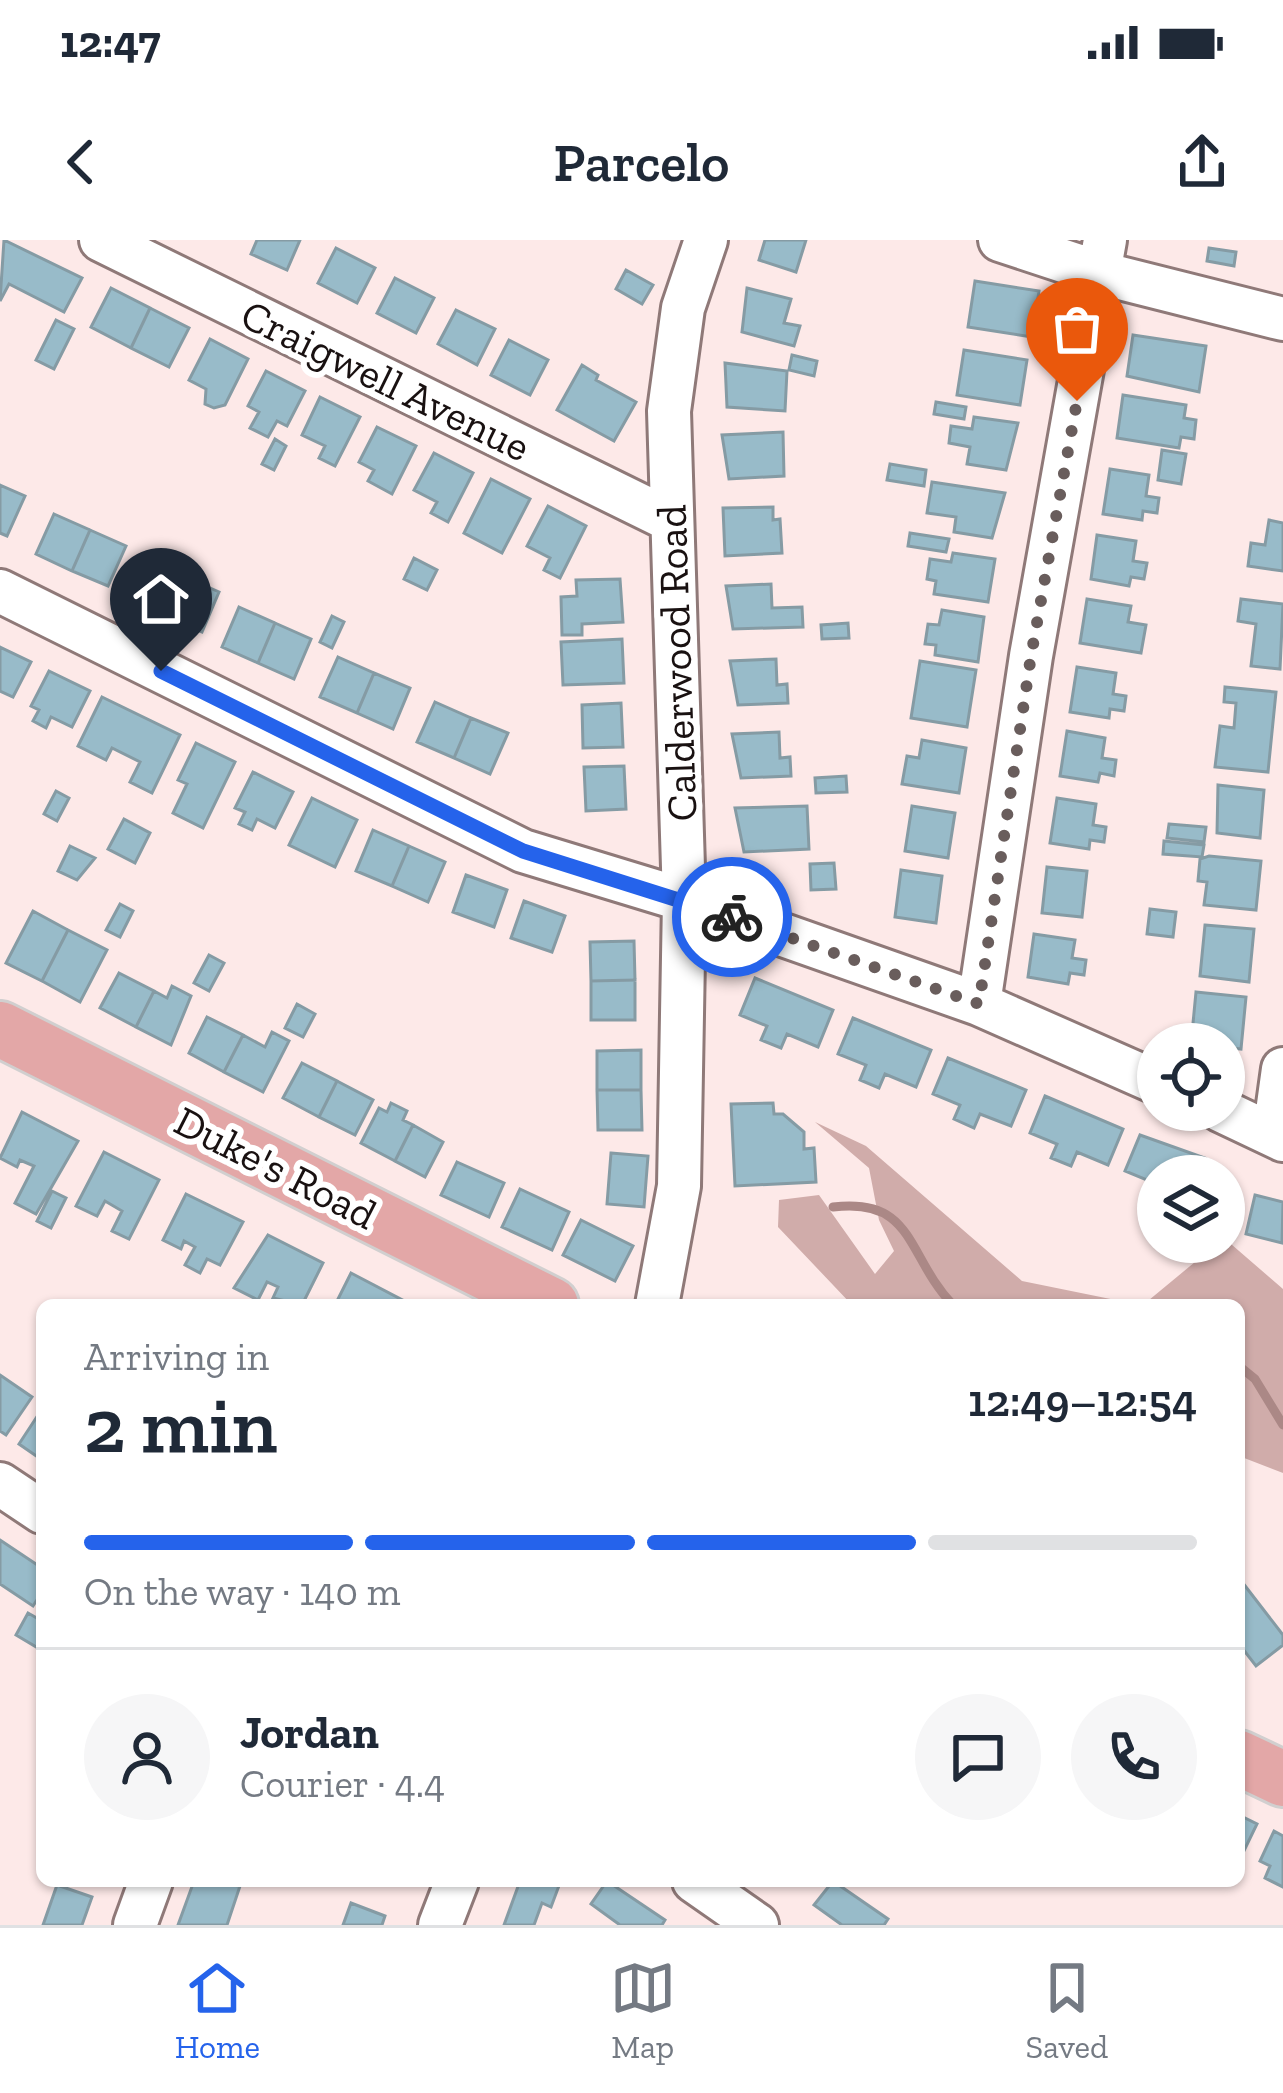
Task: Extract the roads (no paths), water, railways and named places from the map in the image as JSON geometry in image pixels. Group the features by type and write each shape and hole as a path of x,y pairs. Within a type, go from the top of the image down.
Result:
{"main road":[{"name":"Duke's Road","path":"0,1030 539,1299"},
{"path":"1245,1761 1283,1779"}],"street":[{"name":"Craigwell Avenue","path":"101,240 670,520"},
{"name":"Calderwood Road","path":"657,1299 679,1186 684,900 669,411 683,308 706,240"},
{"path":"1000,240 1103,256 1283,319"},
{"path":"979,1004 1031,656 1103,256"},
{"path":"0,591 523,851 684,900 979,1004 1137,1074"},
{"path":"1245,1121 1279,1137 1283,1069"},
{"path":"0,1484 36,1508"},
{"path":"135,1925 149,1887"},
{"path":"440,1925 455,1887"},
{"path":"703,1887 757,1925"}],"waterway":[{"path":"833,1207 860,1206 895,1221 948,1299"},
{"path":"1245,1371 1283,1425"}]}
